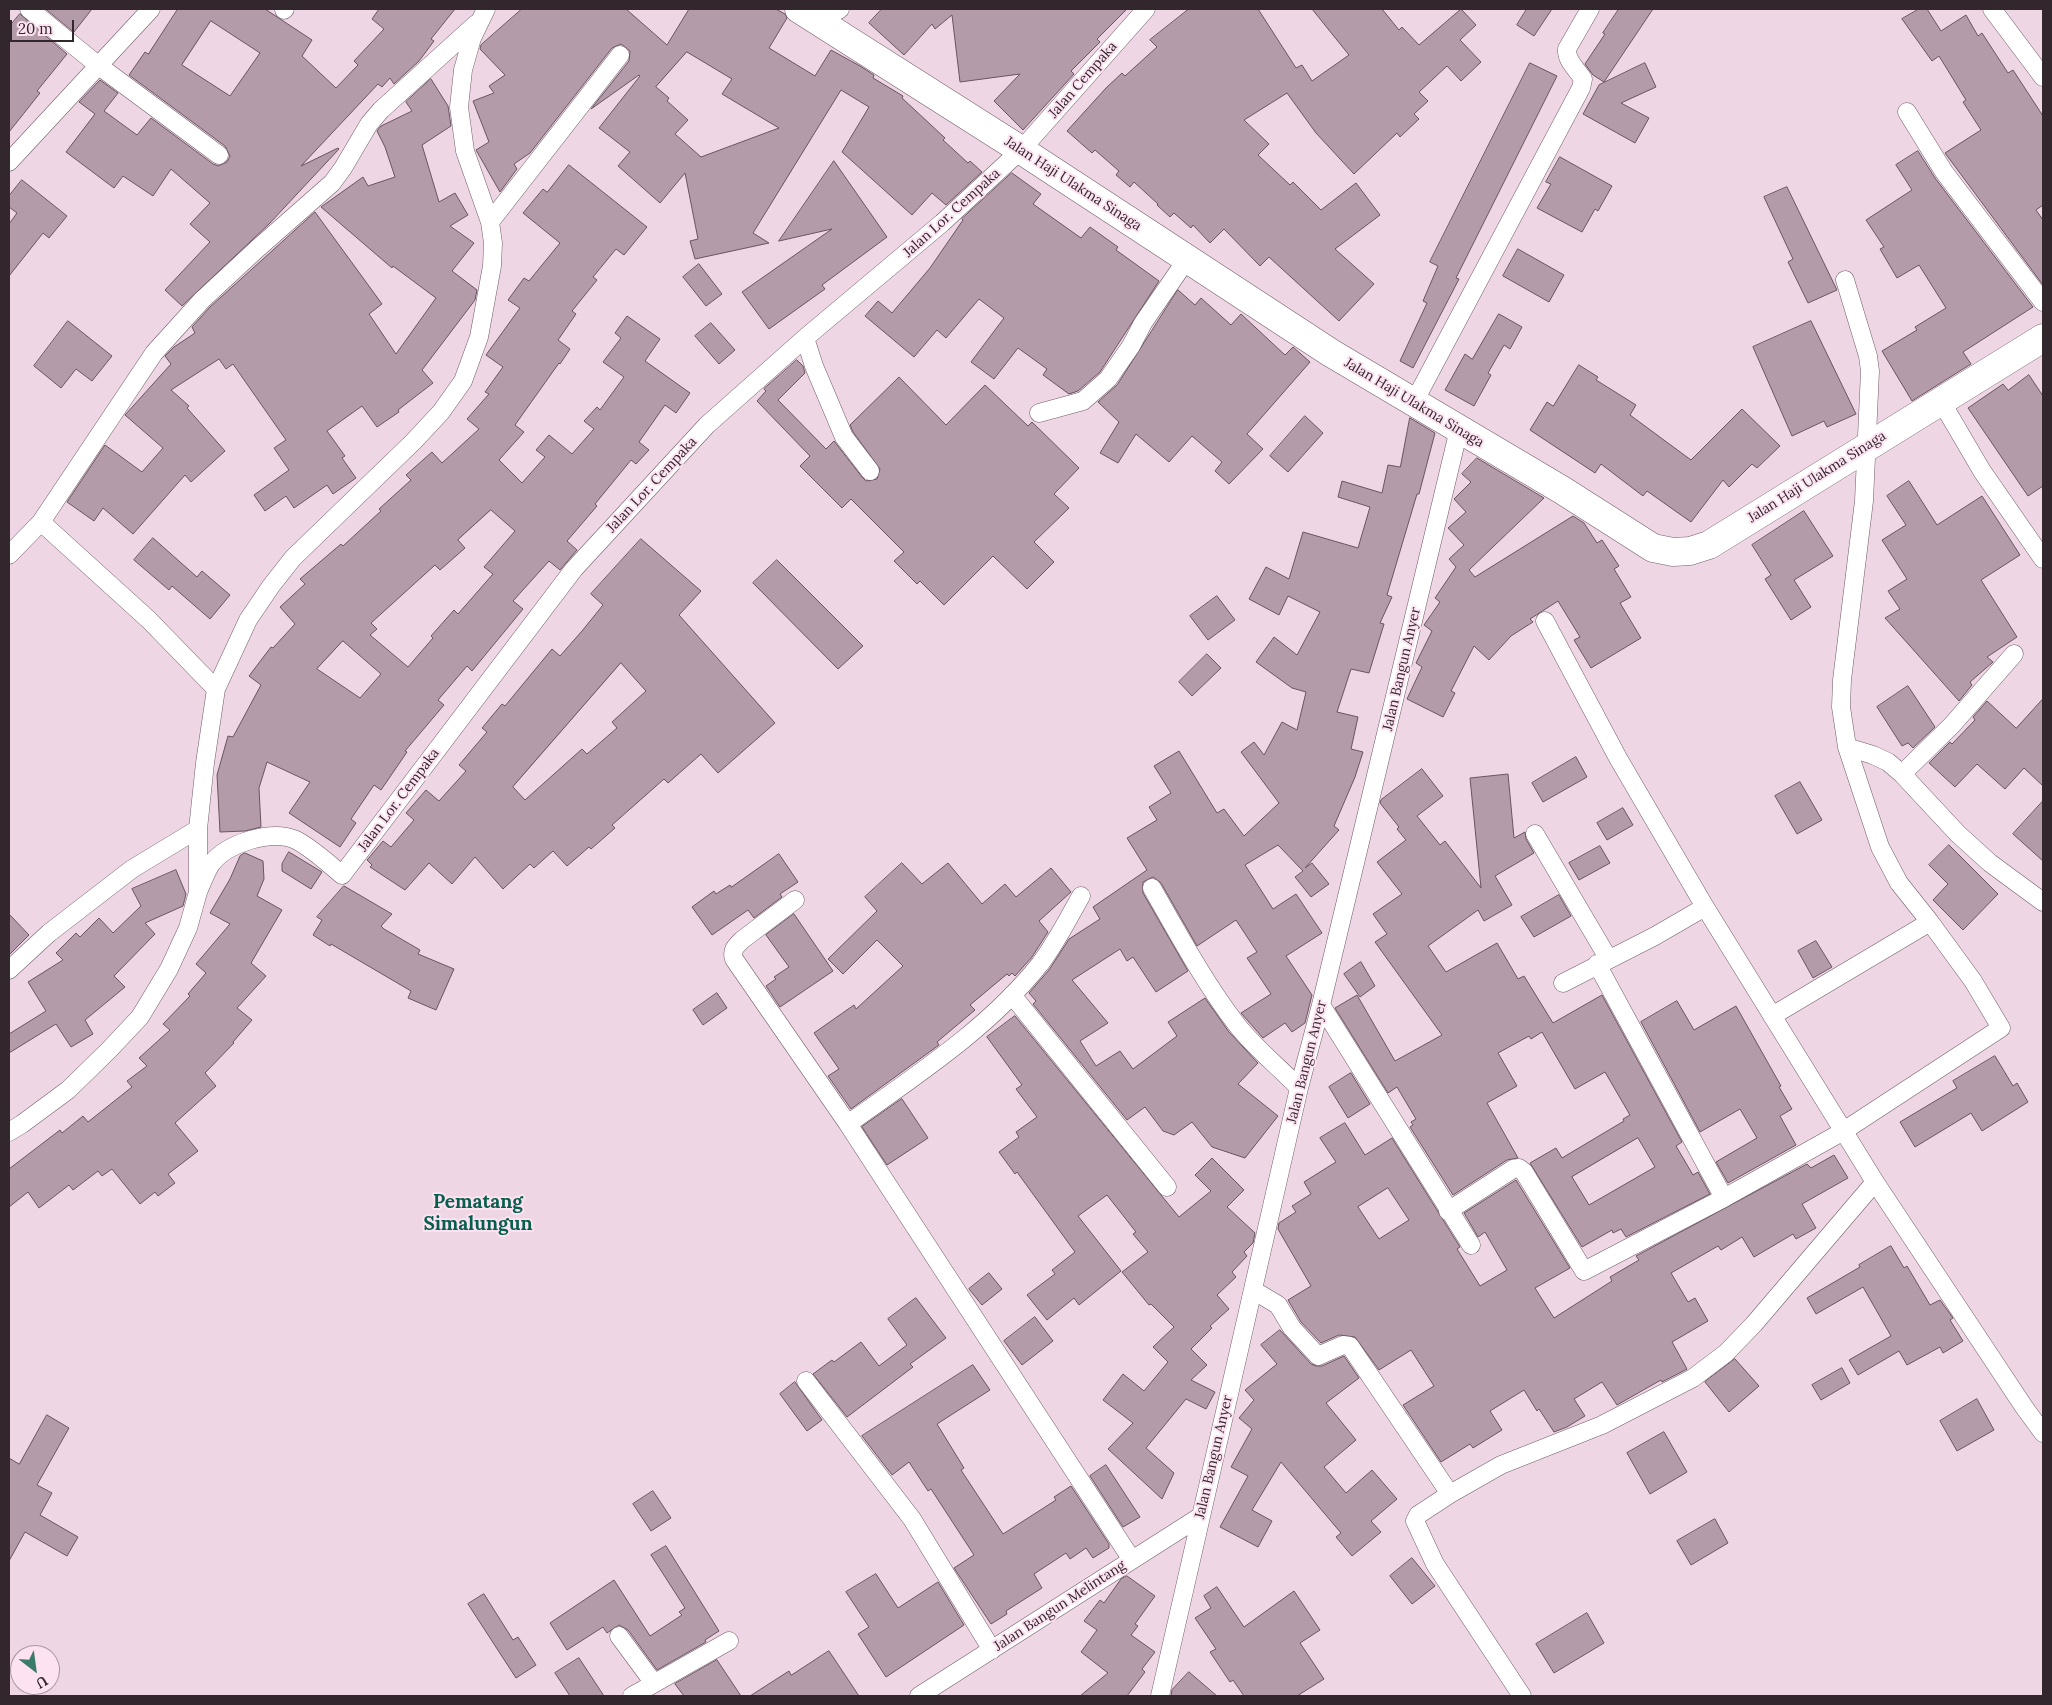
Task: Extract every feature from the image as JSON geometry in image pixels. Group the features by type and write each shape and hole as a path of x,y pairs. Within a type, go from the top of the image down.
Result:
{"main road":[{"name":"Jalan Haji Ulakma Sinaga","path":"819,13 1021,150 1331,353 1562,490 1653,548 1673,552 1690,551 1709,545 2043,338"}],"street":[{"path":"29,9 99,66 219,155"},
{"path":"9,162 151,9"},
{"name":"Jalan Cempaka","path":"1021,150 1146,9"},
{"path":"1414,402 1580,88 1582,79 1566,54 1590,9"},
{"path":"1992,9 2043,77"},
{"path":"9,1132 68,1090 109,1050 140,1017 173,961 188,928 198,892 198,829 216,689 248,620 287,565 428,427 463,380 478,337 492,266 493,243 490,222 465,151 459,107 463,70 472,38 484,14"},
{"path":"9,555 41,522 154,353 202,300 332,183 369,124 381,110 484,14"},
{"path":"490,222 620,55"},
{"path":"1907,112 1944,172 2043,302"},
{"name":"Jalan Lor. Cempaka","path":"198,892 211,864 227,850 246,841 271,836 294,839 313,850 342,875 574,569 707,425 805,338 942,223 1021,150"},
{"path":"1039,413 1083,401 1108,379 1132,346 1143,323 1187,259"},
{"path":"1448,1211 1513,1168 1519,1168 1524,1172 1584,1271 1724,1198 1842,1132 2000,1028 1973,981 1899,883 1880,847 1847,747 1841,707 1842,680 1864,501 1870,371 1868,356 1845,280"},
{"path":"805,338 844,437 870,471"},
{"path":"1941,401 1982,471 2043,559"},
{"name":"Jalan Bangun Anyer","path":"1160,1696 1299,1088 1321,1005 1458,430"},
{"path":"41,522 149,620 216,689"},
{"path":"1545,621 1618,758 1842,1132 2024,1408 2043,1433"},
{"path":"1902,774 1952,725 2014,654"},
{"path":"1847,747 1888,762 1902,774 1931,808 1990,863 2043,902"},
{"path":"9,970 49,934 132,869 198,829"},
{"path":"1535,834 1724,1198"},
{"path":"1152,888 1197,967 1221,1004 1239,1027 1299,1088"},
{"path":"848,1124 918,1074 972,1032 1012,995 1040,963 1081,896"},
{"path":"795,900 734,948 732,954 737,964 848,1124 1132,1560"},
{"path":"1563,982 1602,961 1656,936 1705,906"},
{"path":"1772,1016 1930,922"},
{"path":"1012,995 1167,1187"},
{"path":"1321,1005 1471,1245"},
{"path":"1522,1696 1435,1564 1415,1521 1418,1515 1501,1465 1602,1425 1693,1378 1726,1353 1754,1324 1875,1182"},
{"path":"1253,1290 1278,1306 1292,1328 1318,1356 1343,1345 1350,1346 1450,1494"},
{"path":"806,1381 912,1519 992,1650"},
{"name":"Jalan Bangun Melintang","path":"919,1696 1201,1516"},
{"path":"619,1636 654,1682"},
{"path":"632,1696 729,1641"}],"building":[{"path":"46,9 92,9 74,32"},
{"path":"178,9 265,9 312,40 302,56 336,88 358,65 354,61 384,29 372,19 379,9 455,9 431,39 434,41 419,61 394,84 390,78 382,87 378,84 301,166 339,149 269,224 182,306 165,290 210,242 190,224 210,203 171,169 153,196 123,176 114,188 66,152 95,114 79,102 100,80 118,93 104,111 137,135 151,118 213,164 218,166 227,162 230,156 225,146 129,75 145,52 148,54","holes":["211,21 260,53 230,96 182,65"]},
{"path":"522,9 626,9 667,45 689,9 776,9 785,14 787,18 769,48 815,76 831,50 860,66 874,75 873,78 903,96 902,98 945,138 943,140 968,163 970,161 982,172 946,205 932,193 912,215 842,152 869,107 841,90 753,233 769,243 695,259 690,241 698,239 685,173 660,203 618,166 630,152 599,128 640,76 591,109 629,61 630,51 621,44 612,48 530,153 514,164 517,169 500,192 476,150 489,142 473,101 494,93 489,86 505,75 480,49 481,45","holes":["687,52 732,79 722,94 779,128 701,157 675,134 688,120 667,101 669,98 656,87"]},
{"path":"882,9 1127,9 1097,39 1100,42 1071,71 1074,74 1023,130 994,101 1020,74 960,82 952,15 935,29 932,24 904,55 869,23"},
{"path":"1189,9 1258,9 1296,68 1302,65 1312,81 1349,55 1312,9 1382,9 1399,30 1402,27 1419,45 1461,9 1476,25 1460,40 1481,62 1461,81 1447,66 1419,92 1428,101 1414,114 1419,119 1400,137 1397,133 1354,174 1316,133 1287,93 1244,120 1269,144 1258,155 1290,185 1293,182 1321,210 1356,183 1380,215 1335,249 1374,284 1339,321 1269,257 1260,266 1224,229 1210,243 1193,225 1191,228 1174,213 1170,217 1134,182 1130,187 1116,175 1119,171 1095,150 1092,153 1067,131 1122,73 1125,76 1157,47 1150,40"},
{"path":"1527,9 1552,9 1534,36 1517,25"},
{"path":"1619,9 1653,9 1604,82 1593,75 1585,64"},
{"path":"1919,9 1927,9 1941,31 1966,15 1978,36 1982,33 2008,73 2013,70 2043,116 2043,205 2036,210 2043,220 2043,285 1945,153 1981,130 1963,102 1966,100 1939,56 1932,61 1902,19"},
{"path":"20,14 67,54 37,91 40,93 9,132 9,27"},
{"path":"1530,63 1557,76 1456,278 1459,279 1413,368 1400,361 1427,303 1423,301 1438,266 1430,262"},
{"path":"1645,63 1656,87 1621,103 1649,118 1635,143 1583,114 1599,85"},
{"path":"431,79 448,106 451,126 422,145 439,202 455,193 468,215 450,226 474,243 452,271 477,290 475,300 422,370 433,383 398,410 399,412 377,427 362,406 327,431 345,456 342,458 356,478 333,494 327,485 294,508 286,496 265,511 254,495 289,470 274,448 286,440 233,364 226,369 219,359 171,390 189,406 187,408 225,451 191,482 185,475 133,534 103,508 94,521 67,502 105,445 142,472 163,448 125,415 171,364 165,356 174,347 195,333 192,327 210,307 315,212 382,304 369,314 396,354 436,298 393,266 392,268 321,207 363,177 368,186 395,177 385,147 377,131 381,126 412,111 406,102"},
{"path":"1918,151 1935,178 2033,307 1963,352 1971,364 1912,401 1882,351 1917,330 1915,327 1946,308 1919,265 1897,278 1880,249 1884,247 1866,220 1912,190 1896,165"},
{"path":"1560,157 1612,186 1598,211 1595,209 1582,232 1537,208 1551,184 1546,182"},
{"path":"834,161 887,237 822,285 825,289 769,329 742,292 832,229 779,241"},
{"path":"569,165 647,227 624,255 616,249 593,277 597,280 572,311 576,314 558,340 570,349 515,425 524,432 499,460 522,483 545,457 536,450 549,435 572,454 594,429 584,421 597,407 600,410 624,377 603,362 621,338 615,333 627,316 660,339 645,361 690,393 676,413 665,405 639,442 649,450 636,464 631,460 595,504 597,506 567,541 577,550 560,570 549,561 513,601 523,609 472,671 467,666 438,700 444,705 405,751 407,752 381,790 374,785 351,819 356,823 340,847 289,813 310,782 267,762 259,788 261,827 245,831 220,832 217,775 228,736 233,737 261,685 249,676 271,647 273,648 295,624 280,607 305,584 300,579 341,544 343,546 411,480 406,475 432,452 442,463 479,429 467,419 489,394 485,392 503,367 486,355 520,308 508,300 524,278 529,281 560,243 523,213 543,189 547,192","holes":["491,510 515,531 484,567 493,574 458,614 454,610 431,636 433,638 408,667 370,635 377,629 371,623 435,565 440,570 465,548 458,540","343,641 381,674 360,698 317,669"]},
{"path":"1012,173 1041,194 1033,204 1081,238 1090,227 1118,247 1116,250 1159,281 1100,372 1078,391 1069,394 1043,375 1047,369 1018,348 994,379 971,362 1004,318 979,299 946,338 937,330 914,357 865,316 878,301 892,313 930,268 962,219"},
{"path":"22,180 67,216 49,238 43,233 9,276 9,224 17,213 9,207 9,196"},
{"path":"1787,187 1837,290 1808,303 1788,262 1793,259 1764,197"},
{"path":"1518,249 1564,275 1549,302 1503,276"},
{"path":"699,264 722,294 706,306 683,277"},
{"path":"1178,290 1195,305 1201,298 1231,325 1241,314 1285,355 1293,347 1310,362 1247,434 1263,449 1229,484 1215,471 1222,462 1192,436 1169,462 1136,434 1118,463 1100,453 1119,422 1098,402 1117,385"},
{"path":"1499,314 1522,327 1510,349 1504,345 1488,373 1491,375 1474,406 1445,390 1465,354 1472,359"},
{"path":"68,321 112,356 92,381 76,369 61,388 34,366"},
{"path":"1811,321 1856,414 1827,427 1824,421 1792,436 1753,347"},
{"path":"711,323 735,350 719,364 695,336"},
{"path":"797,360 803,366 805,373 778,400 826,449 834,441 866,481 877,479 880,469 850,425 899,377 946,425 985,385 1028,426 1032,422 1079,468 1054,494 1069,508 1034,542 1054,562 1027,589 993,556 944,605 920,581 917,584 894,561 904,552 851,499 842,508 800,466 810,456 757,401 766,391 764,389"},
{"path":"1579,365 1598,377 1596,380 1636,405 1630,415 1691,460 1742,409 1780,446 1757,468 1752,464 1729,487 1723,480 1691,522 1647,491 1643,496 1601,464 1595,473 1530,430 1547,402 1553,406"},
{"path":"2029,375 2043,396 2043,486 2028,496 1968,408 2003,384 2008,390"},
{"path":"1305,416 1323,433 1288,472 1270,456"},
{"path":"1410,418 1435,433 1419,494 1417,494 1387,595 1392,597 1380,623 1384,624 1369,673 1351,669 1337,712 1358,717 1351,749 1363,752 1355,777 1334,826 1339,830 1305,868 1312,863 1329,884 1311,897 1295,877 1303,871 1278,845 1245,865 1273,909 1296,894 1322,933 1286,956 1312,995 1305,1023 1292,1032 1285,1023 1263,1038 1241,1013 1271,994 1247,958 1257,952 1236,920 1197,946 1161,883 1153,877 1143,882 1143,893 1188,971 1156,992 1133,957 1127,961 1120,949 1072,980 1108,1023 1080,1041 1096,1066 1120,1051 1133,1069 1177,1036 1168,1022 1205,998 1229,1032 1258,1063 1238,1084 1278,1116 1245,1158 1212,1147 1192,1122 1174,1135 1163,1131 1145,1107 1127,1120 1033,1004 1036,1001 1029,993 1049,970 1069,939 1100,919 1093,907 1147,870 1127,838 1157,820 1149,807 1171,793 1154,766 1179,751 1217,813 1224,809 1244,836 1279,803 1241,752 1254,742 1264,755 1282,722 1297,730 1306,692 1292,688 1256,662 1274,637 1297,655 1320,612 1288,596 1279,615 1249,599 1266,567 1289,579 1303,532 1358,548 1370,507 1338,497 1342,481 1382,493 1388,465 1400,467"},
{"path":"1477,458 1544,498 1469,570 1475,577 1573,516 1584,523 1597,543 1602,540 1619,566 1614,569 1631,597 1620,603 1641,638 1591,668 1574,640 1580,637 1558,601 1530,619 1533,622 1511,636 1489,660 1474,646 1451,691 1455,693 1443,717 1407,699 1422,667 1416,663 1432,631 1424,625 1440,602 1435,598 1456,567 1449,559 1464,545 1448,528 1466,512 1454,499 1471,482 1462,474"},
{"path":"1909,481 1937,525 1982,496 2020,555 1981,580 2017,637 1987,657 1993,662 1970,682 1972,685 1959,701 1885,618 1900,609 1888,591 1907,579 1882,540 1906,525 1887,496"},
{"path":"1804,511 1833,556 1794,580 1811,607 1791,620 1765,579 1771,575 1752,545"},
{"path":"153,538 197,577 202,571 230,595 210,619 172,586 169,590 134,560"},
{"path":"641,539 701,591 679,615 775,723 718,773 701,754 668,783 664,779 612,825 615,828 591,849 589,847 567,866 553,851 534,868 530,864 503,889 475,857 452,884 429,863 405,890 370,867 372,865 367,860 383,841 391,847 414,820 406,813 426,790 439,801 466,771 459,765 487,732 482,728 502,704 505,706 552,649 560,656 582,631 603,605 591,594","holes":["621,663 646,691 612,722 617,728 587,754 582,749 525,800 513,787"]},
{"path":"777,560 863,646 838,669 753,583"},
{"path":"1217,596 1235,620 1208,640 1190,616"},
{"path":"1207,654 1221,668 1192,696 1179,682"},
{"path":"1908,686 1935,727 1913,748 1908,743 1902,746 1877,707"},
{"path":"2043,699 2043,786 2024,768 2005,789 1977,764 1955,787 1929,763 1950,742 1952,744 1975,720 1973,717 1987,701 2016,728"},
{"path":"1576,757 1587,777 1543,802 1532,783"},
{"path":"1422,769 1443,796 1417,816 1440,845 1445,841 1481,888 1470,778 1508,774 1514,838 1525,832 1526,839 1534,853 1495,876 1512,905 1484,921 1478,910 1428,946 1446,972 1497,943 1518,979 1524,976 1553,1023 1602,995 1682,1142 1676,1146 1693,1175 1698,1172 1710,1194 1626,1237 1621,1229 1613,1233 1612,1230 1582,1247 1530,1163 1556,1148 1562,1158 1624,1121 1623,1119 1630,1115 1605,1072 1575,1089 1542,1032 1531,1039 1529,1036 1498,1053 1517,1086 1487,1103 1518,1158 1507,1160 1453,1195 1410,1127 1413,1125 1411,1122 1416,1119 1397,1087 1388,1093 1335,1008 1357,995 1395,1061 1442,1035 1375,942 1387,934 1373,914 1402,894 1377,862 1406,840 1397,829 1399,827 1380,803 1381,800","holes":["1638,1138 1655,1167 1589,1205 1572,1177"]},
{"path":"1800,782 1822,820 1797,834 1775,796"},
{"path":"2043,801 2043,861 2013,834"},
{"path":"1623,808 1633,825 1607,840 1597,823"},
{"path":"1949,845 1998,894 1963,930 1933,900 1948,884 1929,865"},
{"path":"1600,846 1610,863 1579,880 1569,863"},
{"path":"289,852 322,872 311,889 282,871 282,864"},
{"path":"245,853 263,861 264,879 257,896 282,910 251,963 266,976 237,1008 252,1020 234,1043 205,1073 216,1086 175,1123 198,1151 168,1174 175,1183 158,1196 155,1192 140,1204 112,1169 102,1176 98,1171 73,1190 69,1185 39,1208 28,1192 9,1207 9,1169 60,1130 62,1133 83,1116 88,1122 132,1087 127,1081 147,1066 139,1058 170,1030 163,1024 190,996 188,994 206,973 196,964 230,924 210,913 230,879 240,856"},
{"path":"779,854 798,882 780,894 782,897 754,918 748,910 712,935 692,907 714,891 716,894 730,885 731,887"},
{"path":"902,863 922,884 948,863 982,904 1005,884 1016,897 1051,868 1071,892 1039,921 1048,932 1032,957 1015,976 1012,973 1009,976 1007,974 970,1005 975,1010 937,1042 939,1045 851,1109 828,1076 839,1069 814,1033 854,1005 856,1009 903,966 877,940 843,974 828,959 877,911 865,897"},
{"path":"176,870 186,894 183,906 145,923 155,934 114,976 125,987 85,1020 93,1034 71,1047 56,1024 9,1053 9,1034 46,1011 28,982 63,960 56,953 76,933 80,937 99,918 113,933 141,906 132,889"},
{"path":"344,886 392,914 381,926 384,929 420,950 418,954 454,969 436,1010 408,998 411,991 313,935 322,920 317,917"},
{"path":"1559,895 1571,916 1534,937 1521,917"},
{"path":"9,914 29,935 9,955"},
{"path":"794,914 833,971 780,1007 766,986 776,979 774,977 789,967 766,935"},
{"path":"1816,941 1832,967 1813,978 1798,951"},
{"path":"1361,962 1375,986 1360,997 1344,974"},
{"path":"717,993 727,1008 703,1025 693,1010"},
{"path":"1677,1001 1694,1030 1736,1006 1792,1109 1780,1116 1796,1145 1728,1183 1716,1162 1757,1138 1740,1109 1700,1132 1641,1022"},
{"path":"1015,1016 1179,1217 1211,1191 1195,1175 1212,1158 1244,1190 1227,1207 1255,1233 1253,1243 1244,1252 1247,1256 1232,1272 1236,1277 1217,1295 1229,1309 1210,1326 1212,1328 1191,1349 1207,1365 1191,1380 1215,1392 1206,1409 1186,1399 1146,1448 1174,1473 1162,1499 1108,1449 1133,1423 1103,1400 1123,1374 1144,1391 1168,1362 1153,1347 1174,1327 1151,1304 1149,1305 1122,1272 1148,1252 1133,1234 1136,1232 1107,1195 1078,1216 1121,1271 1079,1305 1074,1298 1047,1320 1027,1295 1055,1274 1052,1270 1075,1252 1017,1172 1015,1174 999,1152 1019,1137 1016,1132 1037,1117 1016,1089 1022,1085 987,1037"},
{"path":"1995,1056 2013,1086 2017,1083 2028,1102 1982,1131 1971,1113 1915,1147 1900,1122 1957,1088 1953,1081"},
{"path":"1351,1073 1370,1104 1348,1118 1329,1087"},
{"path":"902,1099 928,1138 887,1165 862,1127"},
{"path":"1345,1123 1365,1155 1392,1138 1460,1247 1457,1249 1480,1286 1507,1270 1485,1232 1478,1237 1464,1213 1516,1180 1570,1268 1535,1288 1554,1318 1612,1281 1610,1277 1639,1260 1636,1256 1807,1164 1811,1168 1834,1155 1848,1178 1802,1204 1816,1228 1796,1239 1793,1234 1754,1257 1742,1237 1721,1250 1718,1246 1671,1273 1688,1302 1695,1298 1708,1321 1672,1342 1687,1369 1662,1382 1661,1380 1617,1405 1602,1382 1574,1399 1585,1416 1567,1427 1554,1432 1539,1409 1537,1411 1524,1390 1490,1411 1502,1430 1473,1448 1470,1444 1441,1462 1403,1405 1434,1386 1411,1350 1379,1370 1355,1337 1339,1335 1321,1343 1301,1322 1288,1300 1311,1286 1278,1229 1279,1223 1296,1212 1292,1206 1311,1194 1304,1182 1336,1162 1320,1138","holes":["1388,1188 1409,1220 1379,1239 1358,1207"]},
{"path":"1891,1246 1904,1268 1907,1266 1930,1305 1940,1300 1953,1318 1950,1320 1963,1341 1943,1353 1940,1347 1907,1365 1899,1351 1858,1375 1849,1360 1891,1336 1863,1287 1816,1314 1807,1298 1860,1267 1859,1265"},
{"path":"989,1273 1002,1289 982,1305 969,1289"},
{"path":"916,1298 946,1338 910,1364 913,1367 847,1417 813,1374 832,1360 834,1362 861,1342 879,1366 907,1345 888,1319"},
{"path":"1035,1317 1053,1341 1022,1365 1004,1341"},
{"path":"1280,1330 1311,1364 1322,1366 1344,1356 1359,1378 1326,1403 1356,1440 1324,1467 1346,1493 1372,1470 1397,1499 1371,1521 1381,1532 1352,1556 1336,1537 1341,1533 1281,1462 1252,1510 1272,1521 1258,1547 1220,1527 1248,1476 1231,1467 1252,1429 1239,1418 1254,1400 1245,1390 1277,1364 1261,1345"},
{"path":"1735,1359 1759,1386 1729,1412 1705,1382"},
{"path":"973,1365 990,1390 937,1424 964,1468 961,1470 1003,1534 1056,1500 1054,1497 1071,1486 1109,1544 1109,1548 1093,1558 1086,1548 1070,1559 1066,1553 1034,1574 1042,1588 1006,1611 1007,1614 991,1624 954,1568 974,1555 931,1489 928,1491 909,1462 892,1475 862,1436"},
{"path":"1842,1368 1850,1383 1821,1400 1812,1385"},
{"path":"795,1382 822,1420 807,1431 780,1394"},
{"path":"1977,1399 1994,1430 1957,1451 1940,1421"},
{"path":"47,1415 69,1428 37,1485 52,1493 40,1515 78,1537 67,1556 25,1532 9,1561 9,1458 19,1464"},
{"path":"1664,1432 1687,1472 1650,1494 1627,1453"},
{"path":"1106,1465 1140,1517 1123,1527 1090,1476"},
{"path":"653,1491 671,1518 651,1531 633,1504"},
{"path":"1715,1519 1728,1543 1691,1565 1677,1541"},
{"path":"666,1546 719,1631 705,1640 706,1642 657,1670 628,1630 619,1625 607,1633 603,1627 567,1650 550,1623 614,1580 650,1636 682,1615 679,1612 685,1608 651,1555"},
{"path":"1412,1558 1435,1586 1412,1604 1390,1576"},
{"path":"876,1574 898,1608 938,1582 964,1625 886,1677 858,1634 869,1627 846,1592"},
{"path":"1127,1576 1155,1596 1135,1624 1138,1626 1131,1635 1155,1652 1142,1669 1145,1672 1127,1696 1080,1696 1108,1673 1081,1652 1097,1630 1084,1621 1100,1600 1104,1603 1121,1579"},
{"path":"1217,1587 1244,1627 1294,1591 1320,1630 1300,1643 1324,1679 1297,1696 1244,1696 1233,1680 1230,1682 1210,1652 1216,1649 1195,1618 1211,1608 1204,1596"},
{"path":"484,1594 513,1640 518,1637 536,1665 516,1678 468,1604"},
{"path":"1587,1613 1604,1643 1554,1673 1536,1644"},
{"path":"829,1651 859,1696 750,1696 789,1671 791,1675"},
{"path":"579,1658 604,1696 570,1696 555,1673"},
{"path":"717,1660 741,1696 684,1696 675,1684"},
{"path":"1189,1672 1217,1696 1171,1696 1172,1690"}],"district":[{"name":"Pematang Simalungun","path":"478,1214"}]}
